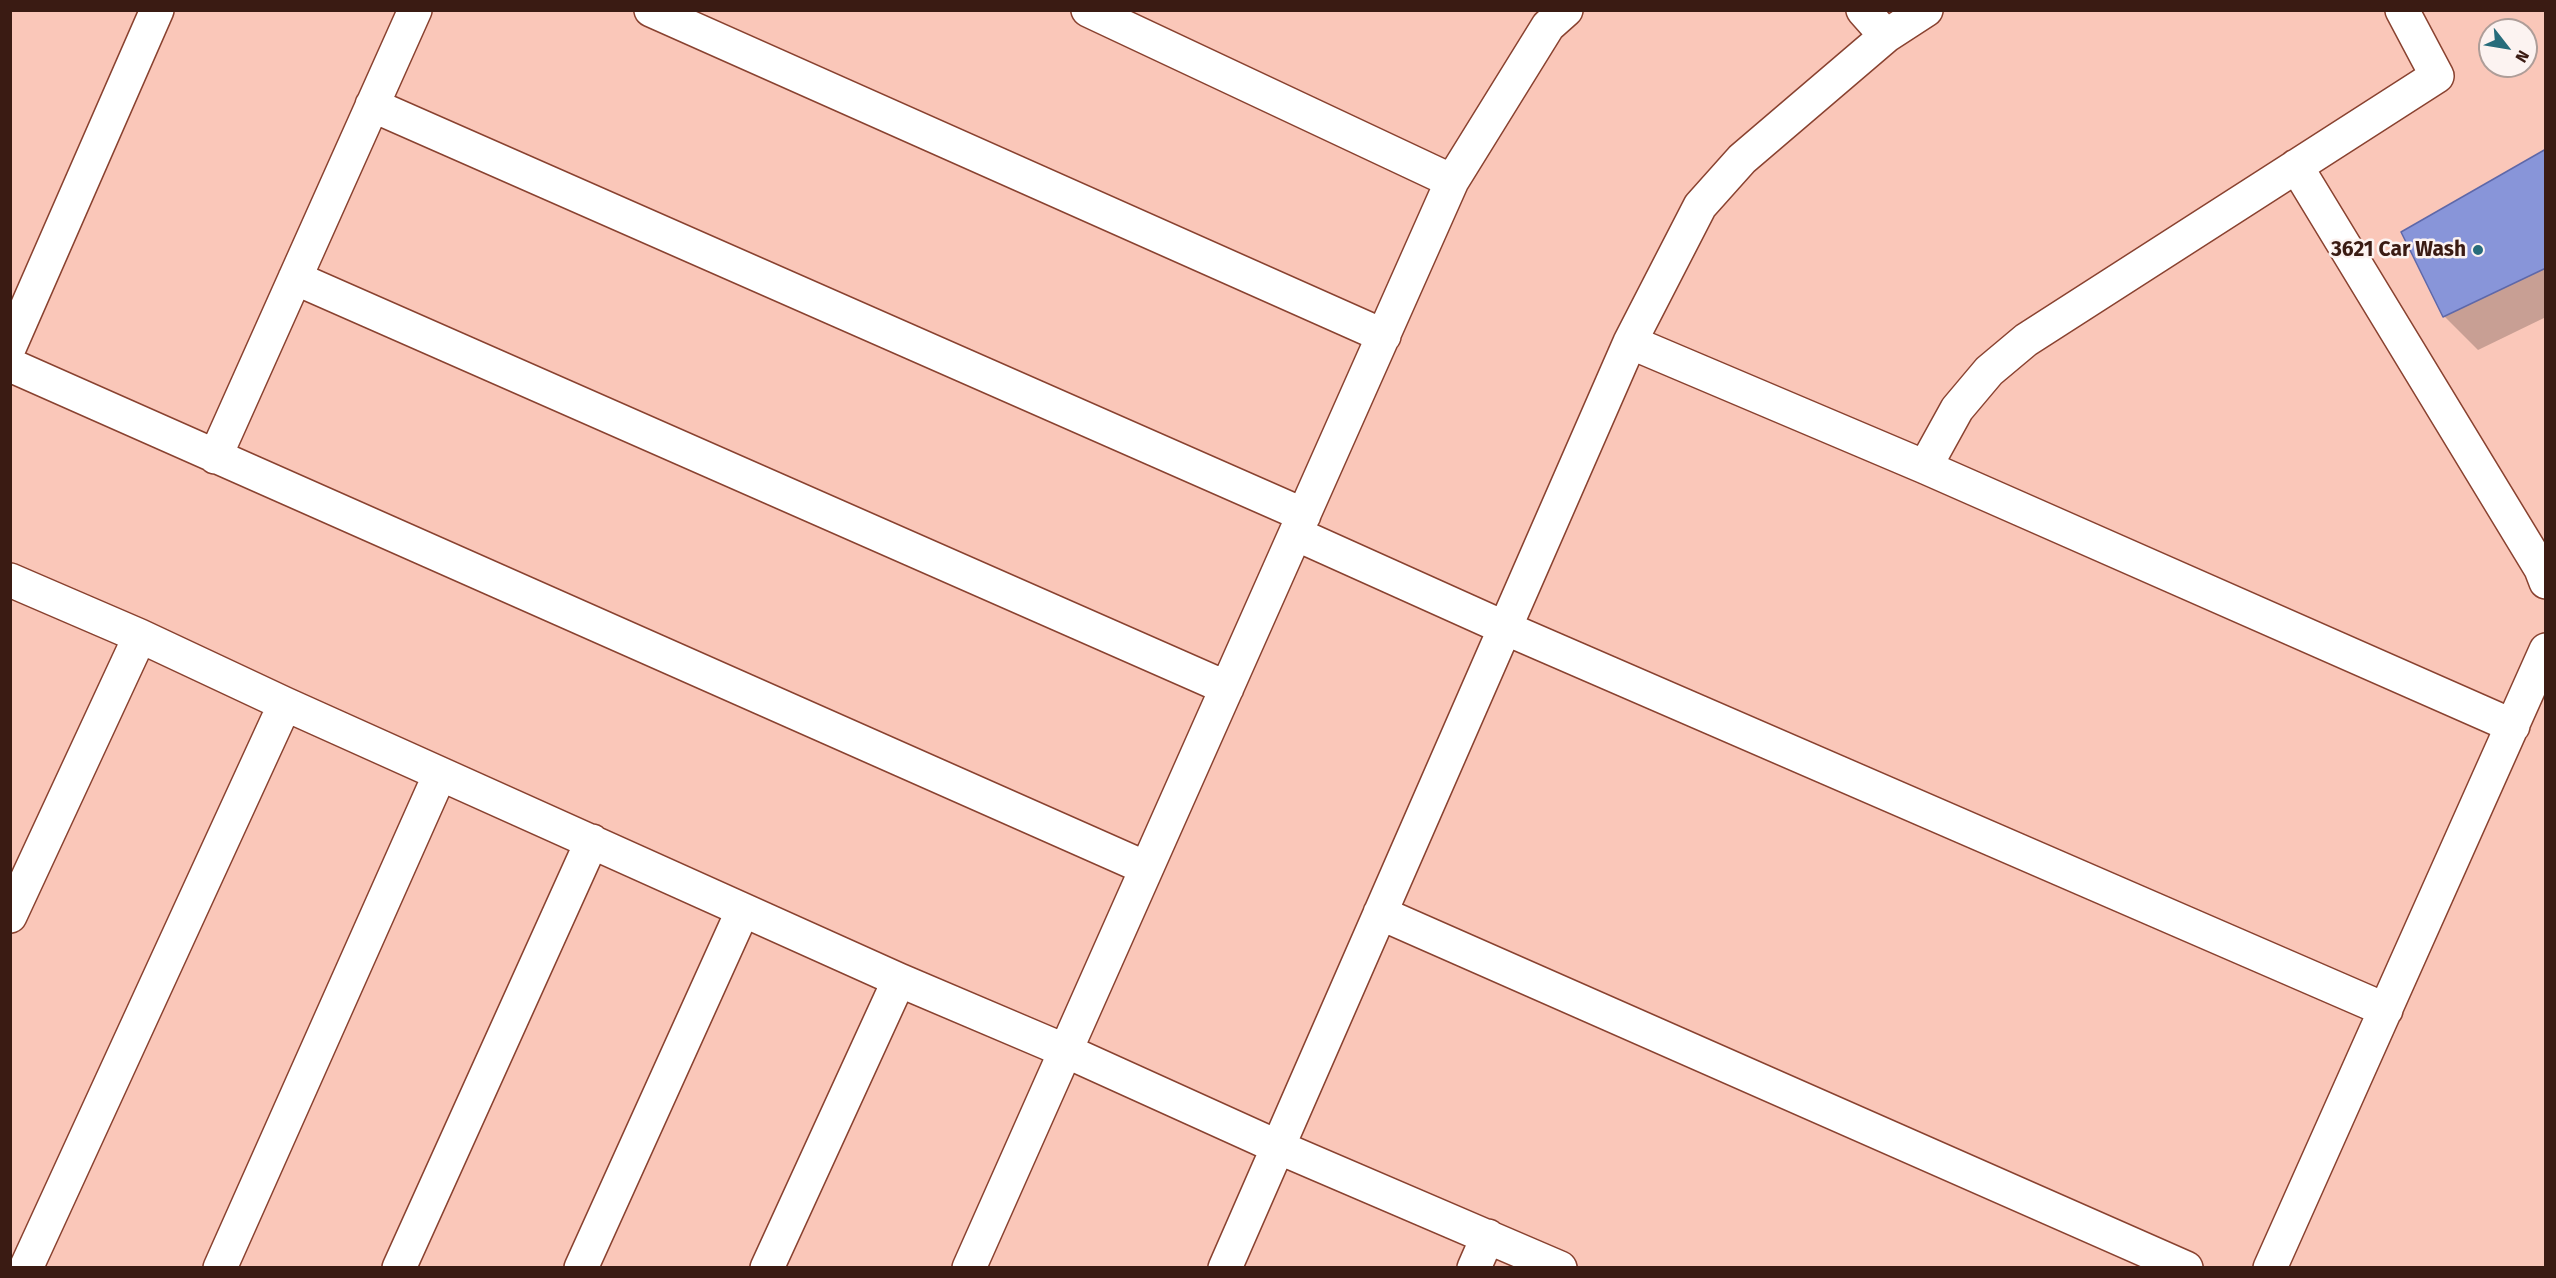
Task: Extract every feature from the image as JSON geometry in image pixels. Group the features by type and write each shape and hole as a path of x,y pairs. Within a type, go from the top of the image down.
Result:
{"street":[{"path":"10,346 157,10"},
{"path":"215,457 415,10"},
{"path":"651,10 1384,336"},
{"path":"1088,10 1452,181"},
{"path":"1863,10 1886,36"},
{"path":"1225,1268 1630,342 1700,206 1743,159 1886,36 1926,10"},
{"path":"1925,467 1957,409 1989,371 2025,339 2438,76 2402,10"},
{"path":"969,1268 1452,181 1549,16"},
{"path":"372,105 1300,524 1505,628 2386,1010"},
{"path":"2296,166 2535,559 2546,582"},
{"path":"295,278 1227,688"},
{"path":"1630,342 1925,467 2513,726"},
{"path":"10,365 1146,868"},
{"path":"10,580 140,636 285,704 899,980 1560,1268"},
{"path":"10,916 140,636"},
{"path":"2270,1268 2546,650"},
{"path":"26,1268 285,704"},
{"path":"220,1268 440,774"},
{"path":"399,1268 592,841"},
{"path":"581,1268 743,910"},
{"path":"1380,913 2186,1268"},
{"path":"767,1268 899,980"},
{"path":"1474,1268 1488,1236"}],"building":[{"name":"3621 Car Wash","path":"2546,149 2546,268 2443,317 2401,232"}],"place":[{"name":"3621 Car Wash","path":"2478,250"}]}
